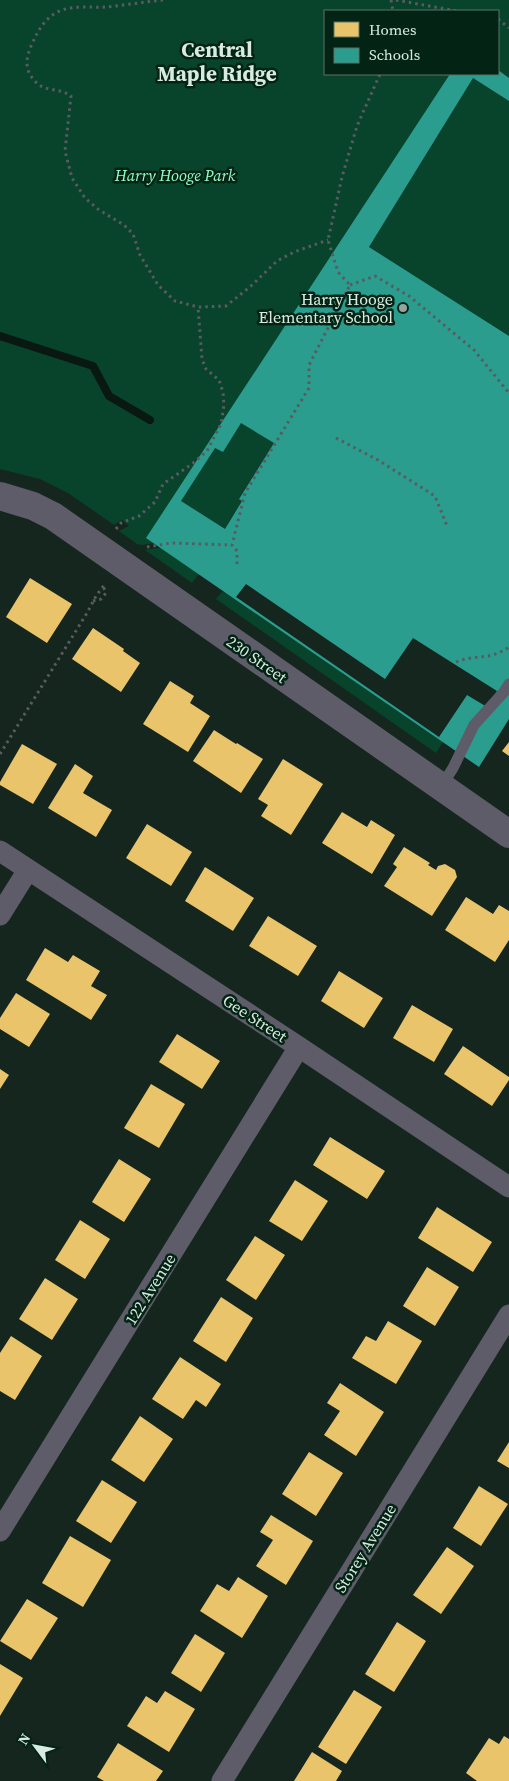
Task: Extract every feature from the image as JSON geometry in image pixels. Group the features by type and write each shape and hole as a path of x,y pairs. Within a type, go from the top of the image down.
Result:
{"street":[{"name":"230 Street","path":"0,496 34,506 53,516 509,834"},
{"name":"Gee Street","path":"0,851 509,1187"},
{"path":"0,915 28,870"},
{"name":"122 Avenue","path":"0,1531 299,1047"},
{"name":"Storey Avenue","path":"222,1781 509,1315"}],"lane":[{"path":"441,787 453,768 474,725 509,684"}],"path":[{"path":"163,0 105,7 74,7 54,14 39,28 29,51 26,63 32,79 42,88 58,90 71,96 66,151 72,178 85,198 99,210 124,225 133,234 140,255 158,285 175,302 198,307 226,306 251,286 277,261 294,252 328,240"},
{"path":"396,0 451,10"},
{"path":"499,20 509,28"},
{"path":"350,285 338,272 328,240 342,176 357,126 380,75"},
{"path":"232,545 245,493 309,388 309,365 350,285 375,276 409,296 474,350 509,393"},
{"path":"114,532 122,523 139,516 155,502 164,484 207,451 221,424 224,392 218,380 206,370 202,359 198,307"},
{"path":"336,438 378,460 435,496 447,526"},
{"path":"139,546 147,548 171,543 232,545 237,551 237,564"},
{"path":"0,754 93,602 104,585 106,593 101,599 93,602"},
{"path":"456,662 466,658 486,657 509,647"}],"green space":[{"name":"Harry Hooge Park","path":"0,0 509,0 509,90 474,76 252,429 274,443 239,498 242,501 227,525 235,529 142,545 137,544 119,531 129,526 122,520 114,525 68,493 40,479 0,469"},
{"path":"473,78 509,101 509,336 369,247"},
{"path":"185,544 203,568 192,583 145,550"},
{"path":"222,592 227,593 443,742 436,753 216,599"}],"building: Homes":[{"path":"30,578 72,604 47,643 6,617"},
{"path":"93,628 124,649 123,651 140,663 121,692 72,659"},
{"path":"170,681 194,696 190,703 210,716 188,752 143,724"},
{"path":"214,730 263,759 241,793 193,761"},
{"path":"509,742 509,756 502,751"},
{"path":"22,744 57,764 33,804 0,785"},
{"path":"283,759 323,784 291,835 261,816 268,805 258,799"},
{"path":"75,764 93,776 83,793 112,810 96,837 48,808"},
{"path":"342,812 367,827 371,820 395,835 372,874 322,843"},
{"path":"147,824 192,852 171,886 126,858"},
{"path":"404,847 430,863 428,865 436,870 438,866 445,864 455,870 457,877 432,916 384,886 397,867 393,864"},
{"path":"205,867 254,898 233,931 185,901"},
{"path":"466,897 493,914 499,905 509,911 509,940 495,962 445,930"},
{"path":"268,916 317,946 298,976 249,946"},
{"path":"45,948 68,962 73,955 100,971 91,986 107,995 91,1020 26,980"},
{"path":"339,971 383,998 364,1028 321,1001"},
{"path":"16,993 50,1014 29,1047 0,1029 0,1018"},
{"path":"412,1005 453,1029 434,1062 393,1038"},
{"path":"177,1034 220,1061 202,1089 159,1062"},
{"path":"463,1046 509,1077 509,1080 492,1106 444,1074"},
{"path":"0,1069 9,1075 0,1089"},
{"path":"151,1084 185,1104 159,1148 124,1128"},
{"path":"330,1137 385,1171 367,1199 313,1165"},
{"path":"119,1159 151,1179 124,1222 92,1202"},
{"path":"295,1180 328,1201 302,1241 269,1221"},
{"path":"437,1207 492,1242 473,1272 418,1238"},
{"path":"80,1220 110,1239 85,1279 55,1260"},
{"path":"255,1236 285,1255 256,1300 226,1280"},
{"path":"427,1267 459,1287 435,1326 403,1306"},
{"path":"45,1278 78,1299 52,1340 19,1319"},
{"path":"221,1297 253,1318 226,1362 193,1341"},
{"path":"388,1321 422,1341 396,1384 352,1358 366,1336 376,1341"},
{"path":"11,1336 42,1356 15,1400 0,1391 0,1353"},
{"path":"180,1357 221,1384 206,1407 196,1400 183,1419 152,1399"},
{"path":"340,1383 384,1412 356,1456 324,1435 340,1411 327,1403"},
{"path":"140,1416 173,1439 144,1482 111,1460"},
{"path":"509,1442 509,1468 497,1461"},
{"path":"309,1452 343,1473 316,1516 282,1494"},
{"path":"102,1480 137,1502 111,1543 76,1521"},
{"path":"479,1486 508,1504 481,1546 453,1528"},
{"path":"271,1515 313,1541 286,1585 256,1566 273,1540 260,1532"},
{"path":"70,1536 111,1560 83,1607 42,1583"},
{"path":"447,1547 474,1566 441,1614 413,1595"},
{"path":"238,1577 268,1596 242,1638 200,1611 217,1584 229,1591"},
{"path":"27,1599 58,1618 31,1660 0,1641"},
{"path":"397,1622 426,1641 394,1692 365,1674"},
{"path":"195,1634 225,1653 201,1692 171,1673"},
{"path":"0,1664 23,1678 0,1716"},
{"path":"354,1690 382,1707 346,1764 318,1747"},
{"path":"165,1691 195,1709 169,1752 127,1726 146,1696 157,1703"},
{"path":"504,1736 509,1739 509,1781 477,1781 466,1773 489,1738 499,1744"},
{"path":"118,1743 163,1771 156,1781 104,1781 97,1777"},
{"path":"312,1752 342,1771 336,1781 294,1781"}],"building: Schools":[{"name":"Harry Hooge Elementary School","path":"499,71 509,78 509,101 473,78 369,247 509,336 509,719 479,767 146,538 449,75 499,75","holes":["241,423 274,443 239,499 242,501 225,529 181,501 215,448 223,452","246,584 385,679 413,638 497,691 487,707 467,695 439,737 236,597"]}],"waterway":[{"path":"0,336 93,366 109,396 150,420"}],"place":[{"name":"Harry Hooge Elementary School","path":"403,308"}],"district":[{"name":"Central Maple Ridge","path":"217,61"}]}
